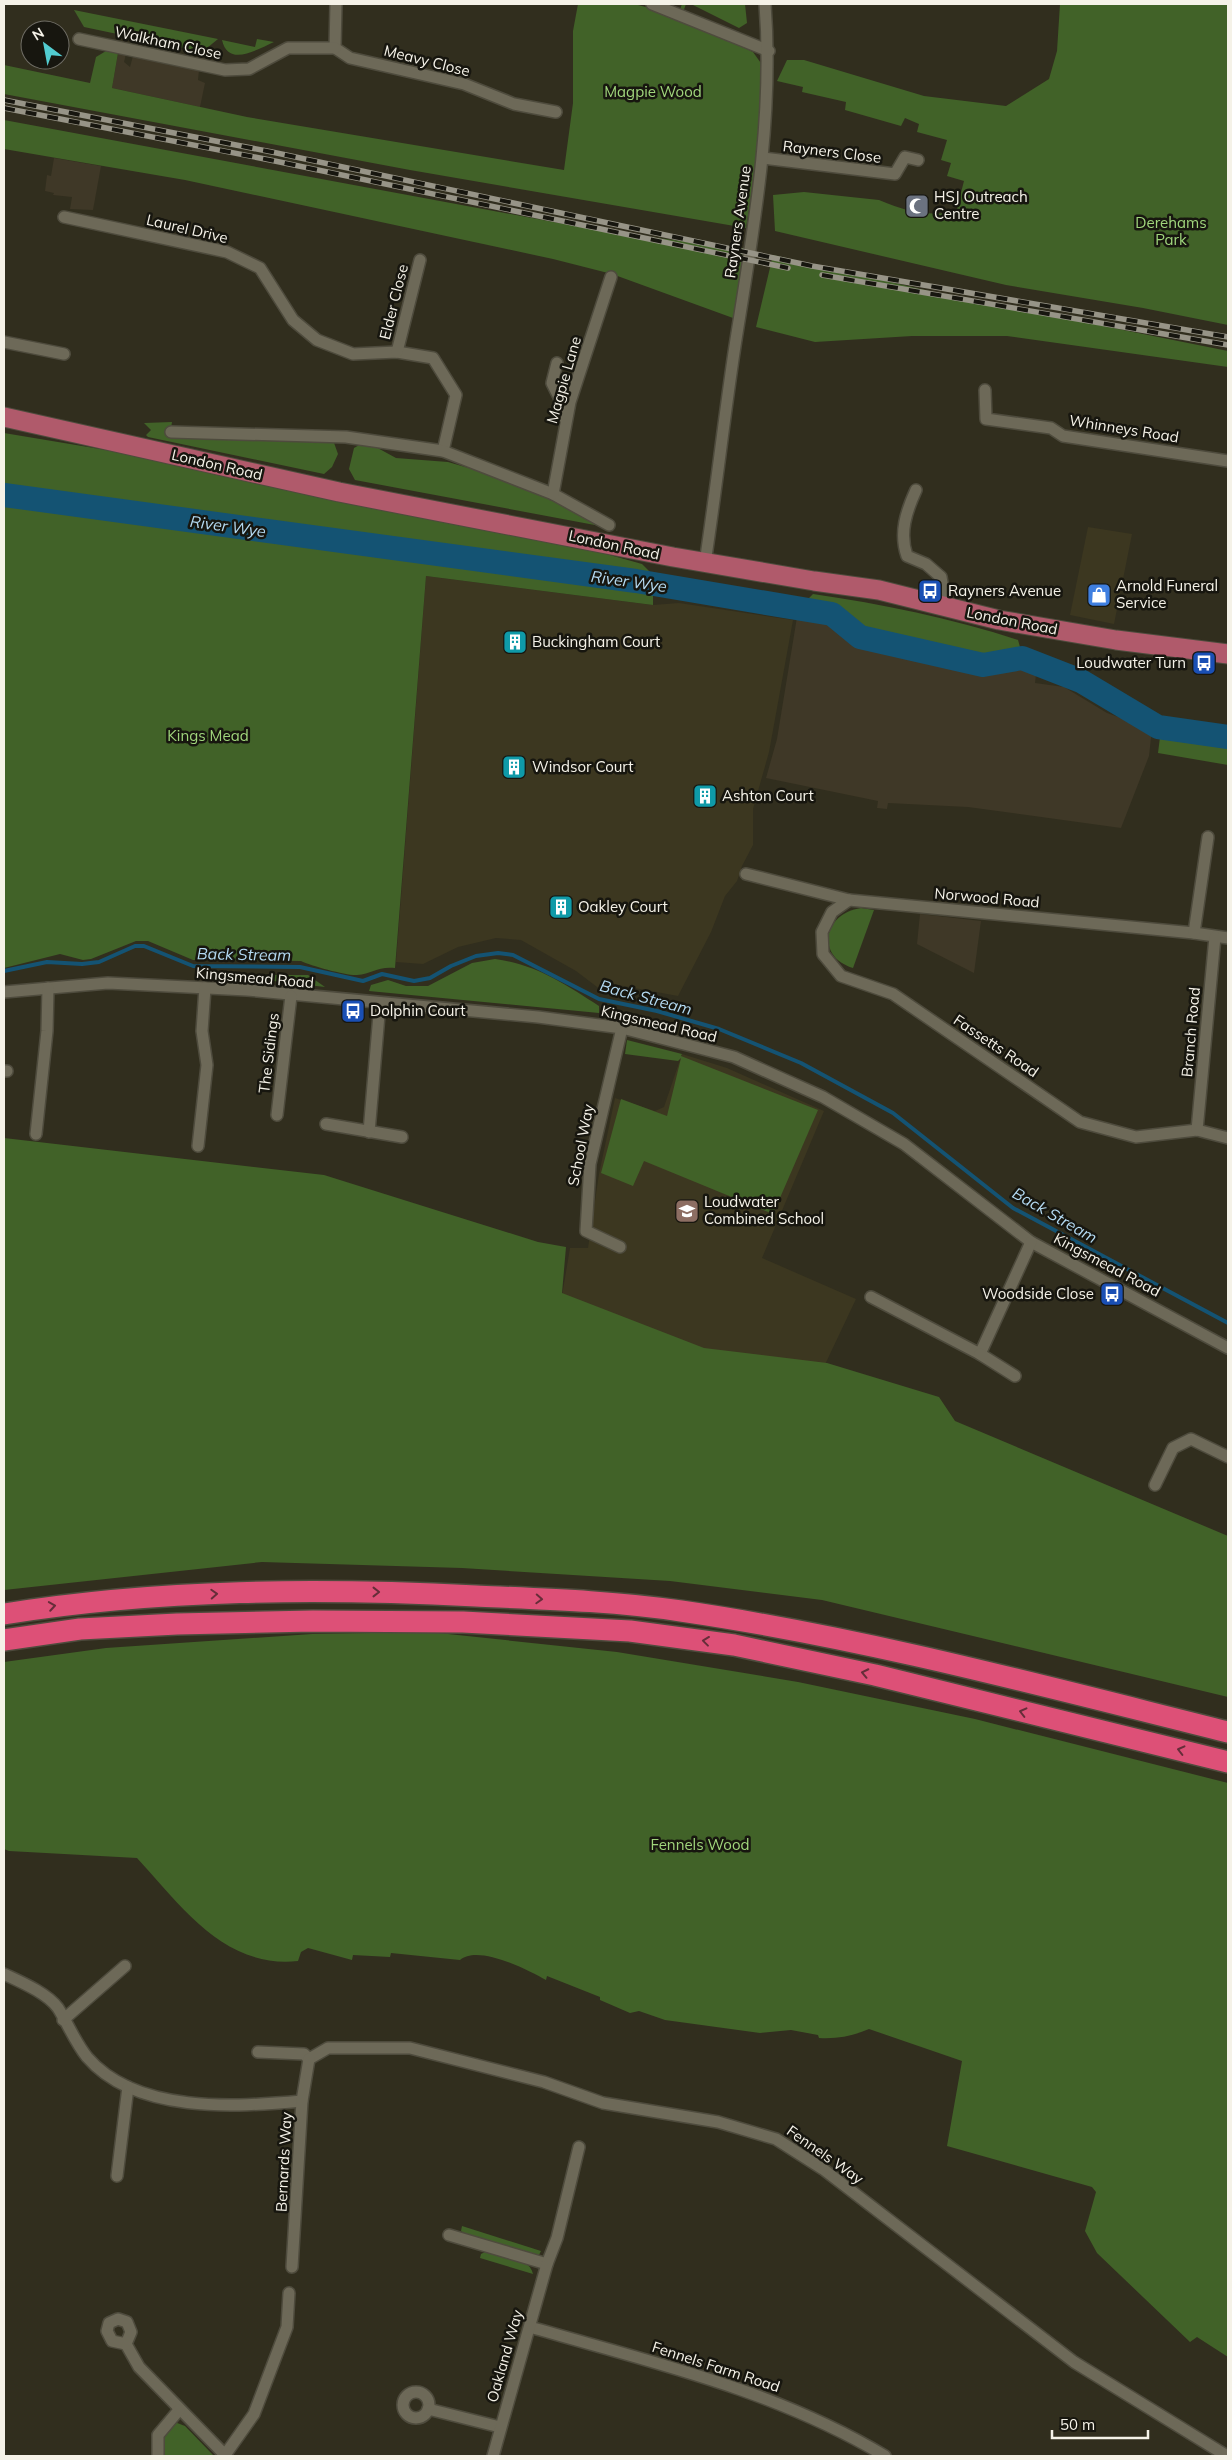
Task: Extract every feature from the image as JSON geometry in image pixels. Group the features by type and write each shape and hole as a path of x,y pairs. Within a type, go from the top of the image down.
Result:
{"highway":[{"path":"4,1614 75,1603 266,1592 415,1593 581,1601 680,1611 823,1636 1014,1678 1228,1732"},
{"path":"4,1640 80,1629 176,1624 303,1621 463,1622 630,1631 734,1645 856,1671 1228,1762"}],"main road":[{"name":"London Road","path":"4,417 340,492 705,563 878,590 946,608 1116,640 1228,654"}],"street":[{"path":"335,48 336,4"},
{"path":"652,4 769,51"},
{"name":"Rayners Avenue","path":"705,563 723,422 763,158 769,51 765,4"},
{"name":"Walkham Close","path":"79,39 225,70 249,69 288,48 335,48"},
{"name":"Meavy Close","path":"335,48 350,58 464,84 514,104 556,112"},
{"name":"Rayners Close","path":"763,158 896,174 905,157 918,160"},
{"name":"Laurel Drive","path":"64,217 227,252 260,268 293,320 317,340 354,354 397,352 433,358 456,396 443,451"},
{"name":"Elder Close","path":"397,352 420,260"},
{"name":"Magpie Lane","path":"550,492 570,402 611,277"},
{"path":"4,342 64,354"},
{"path":"550,492 563,405 552,383 557,363"},
{"name":"Whinneys Road","path":"985,390 986,419 1052,428 1063,436 1228,461"},
{"name":"London Road","path":"171,432 346,437 443,451 550,492 608,525"},
{"path":"916,490 908,510 902,542 907,556 926,564 941,577 946,608"},
{"path":"1194,933 1208,837"},
{"name":"Norwood Road","path":"746,874 849,900 1194,933 1228,938"},
{"name":"Fassetts Road","path":"849,900 832,912 822,932 823,954 841,976 893,994 1080,1122 1136,1137 1197,1130 1228,1138"},
{"name":"Branch Road","path":"1197,1130 1215,937"},
{"name":"Kingsmead Road","path":"4,992 108,983 205,988 538,1017 622,1028 734,1057 824,1096 904,1144 1031,1242 1228,1348"},
{"path":"36,1134 48,1031 48,988"},
{"path":"198,1146 208,1065 202,1031 205,988"},
{"name":"The Sidings","path":"276,1114 291,996"},
{"path":"369,1132 380,1003"},
{"name":"School Way","path":"620,1247 586,1232 590,1164 622,1028"},
{"path":"326,1124 402,1137"},
{"path":"980,1354 1031,1242"},
{"path":"871,1297 980,1354 1015,1376"},
{"path":"1155,1485 1173,1448 1191,1439 1228,1457"},
{"path":"63,2020 125,1966"},
{"path":"4,1974 29,1985 57,2008 87,2057 110,2079 128,2087 179,2103 256,2105 302,2101"},
{"name":"Fennels Way","path":"309,2059 328,2048 410,2048 544,2082 603,2102 718,2122 776,2138 823,2169 1074,2362 1227,2456"},
{"path":"258,2052 304,2054 309,2059"},
{"name":"Bernards Way","path":"292,2266 302,2101 309,2059"},
{"path":"117,2176 128,2087"},
{"name":"Oakland Way","path":"493,2456 547,2264 557,2238 579,2147"},
{"path":"449,2235 547,2264"},
{"path":"126,2344 139,2368 225,2456 254,2414 287,2327 289,2294"},
{"name":"Fennels Farm Road","path":"530,2327 735,2386 797,2410 868,2452 885,2456"},
{"path":"428,2409 500,2427"},
{"path":"158,2456 158,2435 179,2410"}],"shaded area":[{"path":"118,53 126,54 124,62 130,67 133,56 199,70 198,80 205,83 200,107 112,88"},
{"path":"54,158 101,166 93,210 70,209 72,197 53,195 54,193 45,191 47,175 51,176"},
{"path":"1088,527 1132,534 1114,624 1070,615"},
{"path":"426,576 653,605 679,603 793,620 769,752 753,809 753,845 742,866 737,881 725,896 711,932 678,996 613,984 601,990 576,971 521,940 496,938 458,947 423,964 396,962"},
{"path":"798,611 830,618 847,634 879,644 976,664 1005,661 1023,654 1038,658 1035,683 1064,687 1107,713 1152,729 1149,756 1121,828 968,807 888,803 887,809 877,808 878,801 766,778 777,739"},
{"path":"920,914 981,921 974,973 917,944"},
{"name":"Loudwater Combined School","path":"682,1054 727,1068 824,1111 762,1258 856,1299 803,1411 560,1308 570,1248 588,1248 599,1174 615,1098 655,1111 664,1107"}],"green space":[{"name":"Magpie Wood","path":"578,4 634,4 678,15 682,4 686,4 681,18 753,52 763,66 755,173 746,228 410,170 4,94 4,65 20,68 20,70 90,83 96,57 106,51 118,53 112,88 247,117 564,170 573,103 573,31"},
{"path":"691,4 745,4 747,23 739,28"},
{"name":"Derehams Park","path":"1060,4 1228,4 1228,325 1143,308 1006,285 775,231 773,195 804,192 879,200 899,208 934,214 956,212 964,181 947,176 951,163 941,160 947,140 917,132 919,124 905,118 901,126 845,110 846,102 802,92 803,87 777,81 787,60 804,60 924,96 1006,106 1049,79 1057,51"},
{"path":"74,10 218,39 207,48 198,51 84,27"},
{"path":"257,39 274,42 252,52 237,55 230,53 225,48 222,40 255,47"},
{"path":"4,120 607,232 749,249 733,318 612,274 553,259 185,180 4,149"},
{"path":"773,255 938,293 1228,351 1228,367 1007,336 912,336 815,342 756,327"},
{"path":"172,422 170,434 333,440 338,454 332,467 324,474 148,437 146,435 151,430 144,423"},
{"path":"4,433 118,452 585,548 642,564 650,572 4,488"},
{"path":"361,444 374,446 396,458 448,462 520,483 597,521 600,526 355,480 349,469 354,448"},
{"name":"Kings Mead","path":"4,504 653,586 653,605 426,576 395,968 384,968 352,975 301,961 193,960 148,941 136,941 91,959 83,960 60,954 4,968"},
{"path":"813,594 865,602 942,618 1018,640 1020,647 998,654 978,656 901,639 846,623 836,607 807,600"},
{"path":"1162,721 1228,739 1228,765 1158,753"},
{"path":"861,908 874,910 853,968 841,963 833,955 829,946 829,936 838,918 848,912"},
{"path":"495,959 537,970 549,976 599,1006 599,1013 369,991 371,985 388,980 406,986 428,986 472,963"},
{"path":"259,975 308,975 325,987 265,980"},
{"path":"627,1040 682,1054 681,1056 818,1110 773,1214 644,1161 633,1186 601,1173 621,1099 667,1116 681,1058 678,1061 625,1054"},
{"path":"4,1138 324,1175 538,1242 566,1247 562,1293 704,1348 827,1363 939,1397 955,1421 1228,1536 1228,1697 822,1600 670,1581 462,1568 262,1562 4,1590"},
{"name":"Fennels Wood","path":"429,1632 617,1652 798,1682 975,1719 1228,1783 1228,2357 1197,2337 1190,2342 1097,2253 1085,2231 1096,2192 1092,2187 947,2146 962,2061 869,2029 857,2034 819,2038 818,2035 791,2030 760,2033 665,2020 639,2011 630,2013 600,2000 600,1997 547,1976 546,1980 503,1960 478,1955 468,1956 460,1960 391,1953 390,1957 353,1955 352,1960 308,1948 301,1952 298,1961 272,1961 248,1955 227,1945 207,1930 188,1914 137,1858 9,1851 4,1849 4,1662 106,1648 312,1634"},
{"path":"462,2226 541,2251 538,2257 472,2238 461,2231"},
{"path":"485,2252 520,2260 531,2268 533,2274 480,2258 481,2254"},
{"path":"172,2421 185,2426 214,2456 161,2456 161,2430"}],"waterway":[{"name":"River Wye","path":"4,495 636,581 832,614 860,637 983,665 1022,658 1081,681 1158,727 1228,737"},
{"name":"Back Stream","path":"4,971 47,962 82,964 99,962 135,946 144,946 193,966 300,967 363,981 382,974 414,981 430,978 451,966 476,956 498,953 513,955 599,999 657,1011 719,1029 801,1063 893,1113 1013,1208 1228,1323"}],"railway":[{"path":"4,100 272,152 812,266 1228,337"},
{"path":"4,108 270,160 788,268"},
{"path":"822,275 1228,345"}],"place":[{"name":"HSJ Outreach Centre","path":"917,206"},
{"name":"Rayners Avenue","path":"930,591"},
{"name":"Arnold Funeral Service","path":"1099,595"},
{"name":"Buckingham Court","path":"515,642"},
{"name":"Loudwater Turn","path":"1204,663"},
{"name":"Windsor Court","path":"514,767"},
{"name":"Ashton Court","path":"705,796"},
{"name":"Oakley Court","path":"561,907"},
{"name":"Dolphin Court","path":"353,1011"},
{"name":"Loudwater Combined School","path":"687,1211"},
{"name":"Woodside Close","path":"1112,1294"}]}
